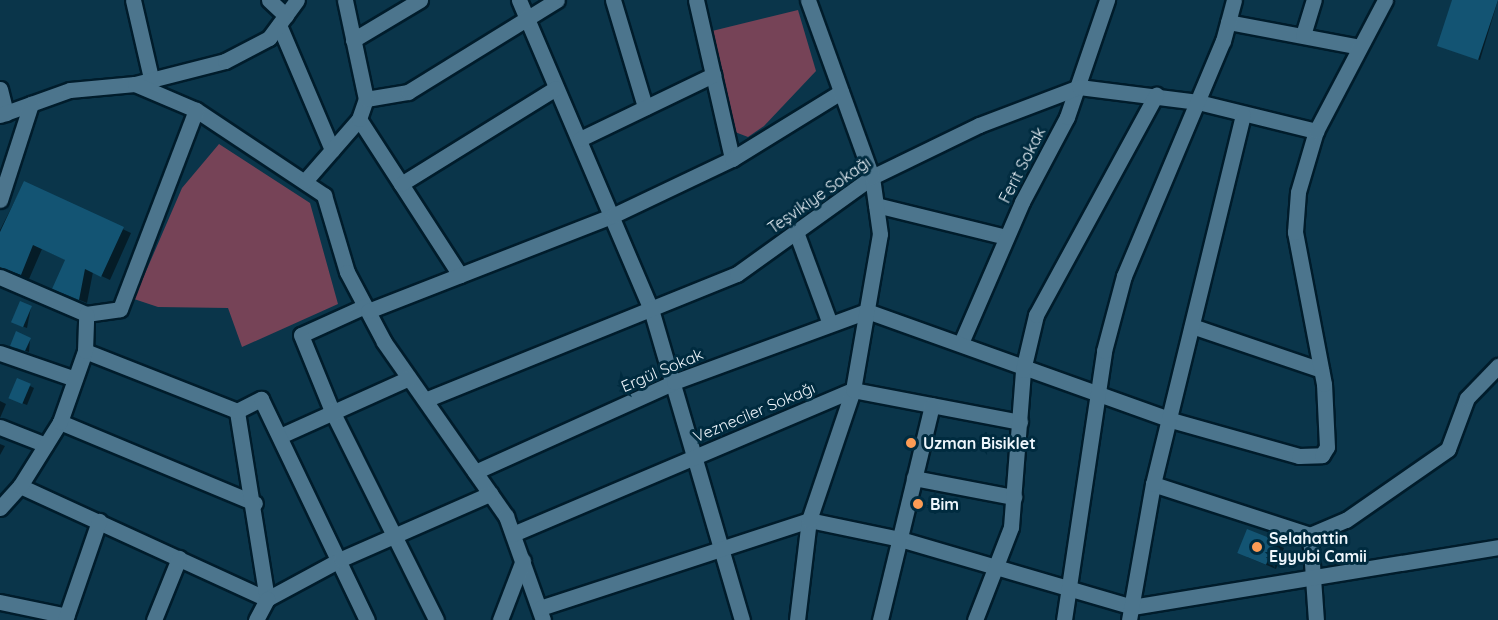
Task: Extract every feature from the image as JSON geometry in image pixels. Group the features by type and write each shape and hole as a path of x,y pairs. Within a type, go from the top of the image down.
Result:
{"street":[{"path":"133,0 151,78"},
{"path":"269,0 282,20 332,150"},
{"path":"0,89 3,114 70,90 135,84 151,78 225,61 269,38 297,0"},
{"path":"305,181 359,120 366,99 345,0"},
{"path":"353,40 420,0"},
{"path":"519,0 524,17 614,215 651,309 697,456 742,620"},
{"path":"366,99 408,92 524,17 557,0"},
{"path":"613,0 645,107"},
{"path":"696,0 732,159"},
{"path":"797,620 809,520 854,390 880,234 872,177 808,0"},
{"name":"Ferit Sokak","path":"961,343 1006,237 1079,87 1107,0"},
{"path":"1064,620 1100,395 1104,351 1124,276 1198,102 1234,0"},
{"path":"1303,35 1314,0"},
{"path":"867,310 961,343 1023,370 1171,420 1299,456 1322,455 1328,447 1321,370 1295,232 1298,192 1316,131 1385,0"},
{"path":"1228,22 1360,47"},
{"path":"579,139 713,75"},
{"path":"135,84 196,110 324,195 347,272 409,378 490,494 513,534 541,614 809,520 900,539 1070,589 1131,614 1311,576 1498,547"},
{"name":"Teşvikiye Sokağı","path":"425,400 737,274 872,177 980,125 1079,87 1198,102 1243,115 1316,131"},
{"path":"401,184 556,88"},
{"path":"436,620 397,534 332,411 301,335 614,215 732,159 841,92"},
{"path":"975,620 992,566 1011,527 1023,370 1036,315 1156,95"},
{"path":"0,200 32,104"},
{"path":"0,277 86,314 120,309 196,110"},
{"path":"1131,614 1153,484 1171,420 1243,115"},
{"path":"359,120 460,275"},
{"path":"876,205 1006,237"},
{"path":"795,232 830,324"},
{"name":"Ergül Sokak","path":"475,472 674,382 867,310"},
{"path":"86,314 85,351 60,422 7,496 99,520 267,598"},
{"path":"1192,326 1321,370"},
{"path":"85,351 237,411 261,399 341,559 367,620"},
{"path":"0,353 75,379"},
{"path":"1153,484 1310,535 1346,520 1448,448 1467,398 1495,374"},
{"path":"280,435 409,378"},
{"path":"854,390 1020,422"},
{"name":"Vezneciler Sokağı","path":"513,534 854,390"},
{"path":"880,620 932,405"},
{"path":"237,411 255,503 267,598 256,620"},
{"path":"60,422 255,503"},
{"path":"0,427 45,445"},
{"path":"914,478 1014,497"},
{"path":"267,598 341,559 490,494"},
{"path":"0,602 66,618 99,520"},
{"path":"1310,535 1311,576 1316,620"},
{"path":"154,620 179,558"},
{"path":"500,620 523,560"}],"shaded area":[{"path":"798,10 816,71 764,126 748,137 735,132 712,31"},
{"path":"219,144 310,203 338,304 242,347 228,308 158,307 134,299 182,188"}],"building":[{"path":"1452,0 1498,0 1478,60 1437,46"},
{"path":"24,181 124,227 101,277 85,269 79,300 52,289 65,260 33,245 21,275 0,267 0,232"},
{"path":"20,301 32,306 23,327 11,322"},
{"path":"16,331 31,338 25,351 10,346"},
{"path":"17,378 31,384 22,404 8,398"},
{"name":"Selahattin Eyyubi Camii","path":"1247,529 1276,541 1266,565 1237,553"}],"place":[{"name":"Uzman Bisiklet","path":"911,443"},
{"name":"Bim","path":"918,504"},
{"name":"Selahattin Eyyubi Camii","path":"1257,547"}]}
